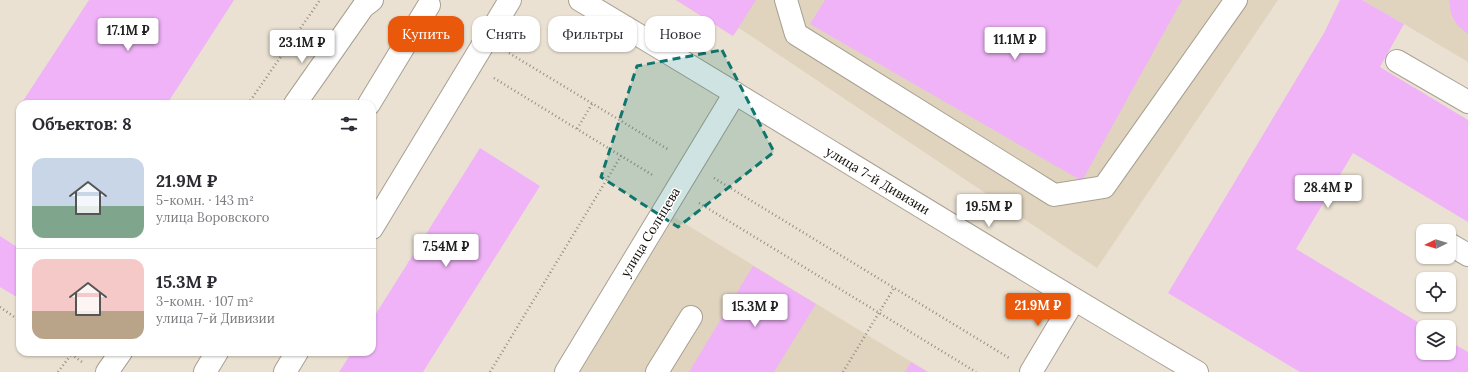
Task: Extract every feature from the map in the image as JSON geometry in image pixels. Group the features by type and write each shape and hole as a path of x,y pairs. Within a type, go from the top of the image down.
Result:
{"main road":[{"path":"298,100 363,7 372,0"},
{"path":"500,16 510,0"},
{"name":"улица 7-й Дивизии","path":"580,0 1074,300 1198,372"},
{"path":"786,0 796,34 1054,195 1104,187 1236,0"},
{"path":"371,100 429,5"},
{"path":"376,221 479,52"},
{"path":"1397,61 1468,102"},
{"name":"улица Солнцева","path":"566,372 735,93"},
{"path":"1456,248 1468,255"},
{"path":"1031,372 1074,300"},
{"path":"658,372 691,317"},
{"path":"107,372 118,356"},
{"path":"205,372 215,356"},
{"path":"285,372 295,356"}],"path":[{"path":"251,100 320,0"},
{"path":"429,5 472,31"},
{"path":"506,52 692,164 1031,372"},
{"path":"471,65 976,372"},
{"path":"577,129 592,104"},
{"path":"490,372 621,156"},
{"path":"843,372 894,288"},
{"path":"0,308 16,318"},
{"path":"58,372 70,356"}],"highlighted area":[{"path":"722,50 774,152 678,227 601,177 637,66"}],"shaded area":[{"path":"676,0 1278,0 1097,268 739,28 733,36 715,25 715,16 701,16"},
{"path":"1362,0 1468,0 1468,62 1404,24"},
{"path":"674,217 928,372 580,372"}],"building":[{"path":"89,0 234,0 170,100 24,100"},
{"path":"676,0 756,0 733,36 715,25 715,16 701,16"},
{"path":"825,0 1182,0 1082,181 810,24"},
{"path":"1340,0 1362,0 1404,24 1380,67 1468,120 1468,222 1353,153 1296,249 1416,321 1416,360 1456,360 1456,345 1468,352 1468,372 1300,372 1168,293 1324,33"},
{"path":"1449,0 1468,0 1468,34 1457,25 1451,14"},
{"path":"480,148 540,186 423,372 339,372 349,356 376,356 376,314"},
{"path":"0,236 16,246 16,297 0,287"},
{"path":"753,266 816,304 774,372 689,372"},
{"path":"911,362 928,372 905,372"}]}
